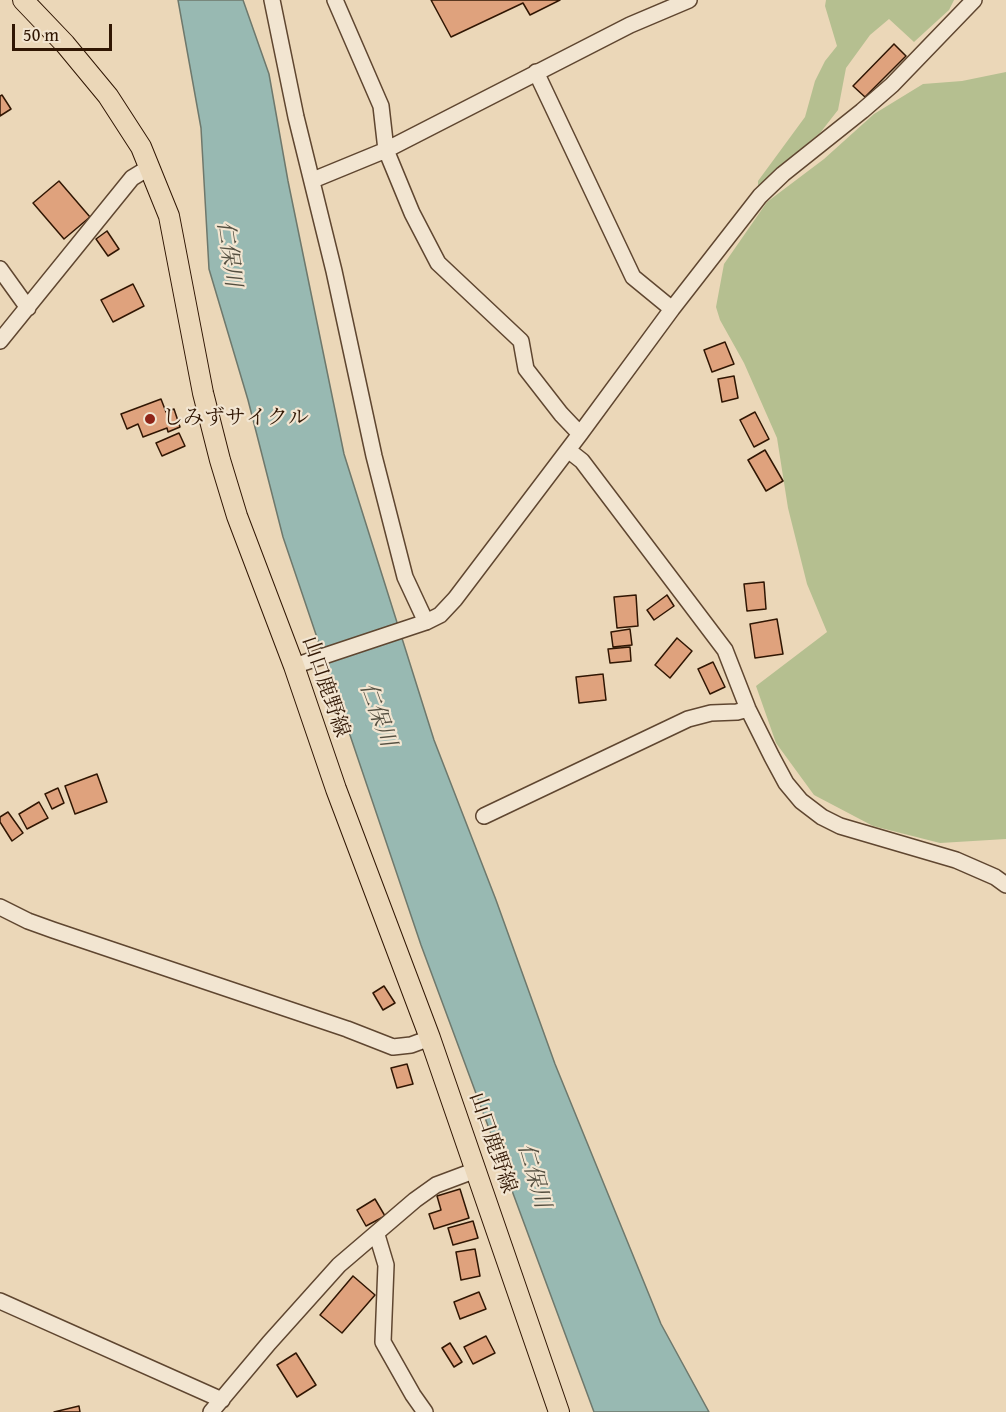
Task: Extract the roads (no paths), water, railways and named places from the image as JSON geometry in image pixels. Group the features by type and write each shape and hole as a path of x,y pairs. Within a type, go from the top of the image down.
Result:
{"main road":[{"name":"山口鹿野線","path":"23,0 108,96 141,147 150,167 168,216 203,393 237,516 303,663 336,789 430,1038 559,1412"}],"street":[{"path":"272,0 296,117 313,180 374,456 405,577 423,623"},
{"path":"335,0 381,106 386,150 412,213 438,263 521,341 526,369 561,414 580,434"},
{"path":"313,180 386,150 630,25 689,0"},
{"path":"303,663 423,623 440,615 455,599 672,309 760,196 783,174 892,85 974,0"},
{"path":"536,72 633,277 672,309"},
{"path":"0,341 132,178 150,167"},
{"path":"0,269 28,308"},
{"path":"568,450 582,461 708,624 725,650 748,709 786,783 801,801 822,817 840,826 956,860 995,877 1006,885"},
{"path":"484,816 688,719 711,713 737,712 748,709"},
{"path":"0,907 53,930 347,1029 393,1047 411,1045 430,1038"},
{"path":"0,1301 217,1406 269,1342 339,1265 436,1185 476,1170"},
{"path":"377,1234 386,1264 383,1342 425,1412"}],"water":[{"name":"仁保川","path":"178,0 243,0 269,74 288,181 344,454 434,740 496,900 555,1064 661,1324 709,1412 594,1412 421,945 283,537 248,400 209,269 201,128"}],"place":[{"name":"しみずサイクル","path":"150,419"}]}
